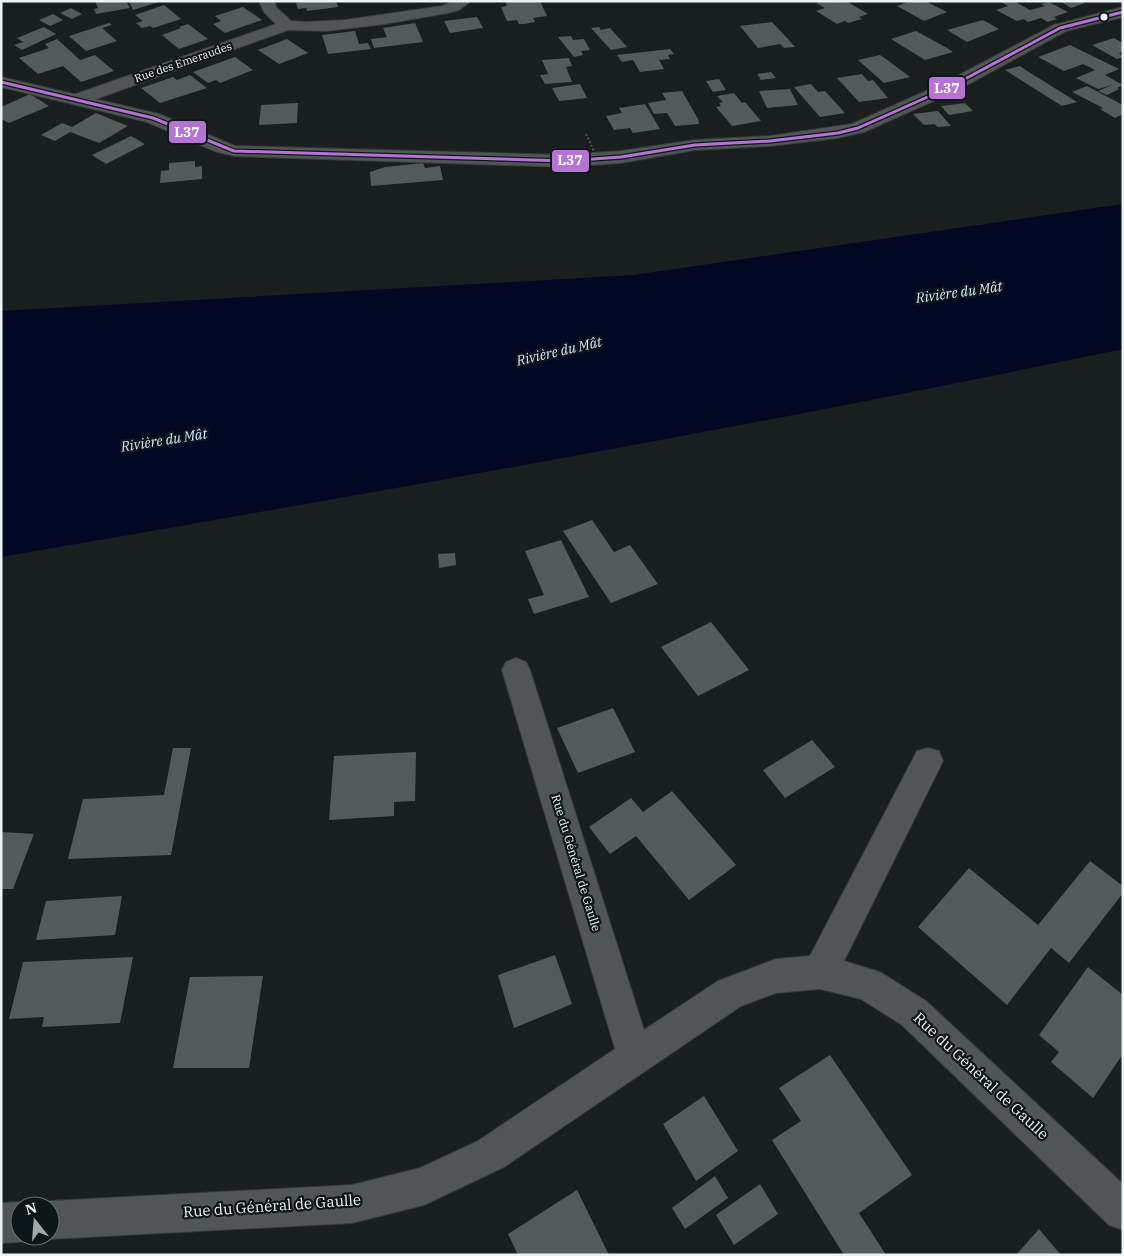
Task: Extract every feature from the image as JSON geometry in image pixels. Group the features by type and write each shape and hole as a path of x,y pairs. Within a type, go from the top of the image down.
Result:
{"street":[{"path":"267,1 269,9 287,25"},
{"name":"Rue des Emeraudes","path":"79,99 287,25 307,28 334,26 454,8 464,1"},
{"path":"1,82 153,118 222,148 234,151 565,161 596,159 674,147 810,137 851,130 950,87 1060,28 1123,12"},
{"name":"Rue du Général de Gaulle","path":"516,670 635,1057"},
{"path":"820,972 928,761"},
{"name":"Rue du Général de Gaulle","path":"60,1219 352,1204 424,1186 491,1154 730,993 776,976 820,972 868,984 914,1012 1123,1211"}],"path":[{"path":"586,134 601,166"}],"water":[{"name":"Rivière du Mât","path":"1123,204 1123,349 703,432 1,557 1,311 634,275"}],"building":[{"path":"95,1 126,1 130,8 96,14 94,9 98,8"},
{"path":"304,1 336,1 338,7 307,11 306,8 298,9 296,3"},
{"path":"505,1 540,1 547,16 533,18 535,22 524,24 519,24 517,20 507,21 501,7 507,6"},
{"path":"822,1 846,1 868,14 859,17 862,19 837,24 816,11 825,8 816,3"},
{"path":"911,1 925,1 947,12 924,21 897,6"},
{"path":"999,1 1014,1 1030,10 1045,6 1041,4 1049,2 1068,12 1054,17 1057,19 1048,22 1041,18 1028,22 1024,19 1017,21 996,10 1008,6"},
{"path":"1060,1 1082,1 1085,3 1071,8"},
{"path":"129,2 159,2 133,10"},
{"path":"164,5 181,19 153,28 150,26 142,28 136,23 143,21 135,15"},
{"path":"243,7 262,20 225,33 213,24 221,21 215,16"},
{"path":"71,8 82,14 72,19 60,13"},
{"path":"53,14 63,20 50,26 39,20"},
{"path":"477,17 483,28 450,33 444,21"},
{"path":"983,20 999,29 967,42 947,30"},
{"path":"772,22 795,47 784,48 780,44 758,48 740,26"},
{"path":"109,23 112,25 102,28 117,41 86,51 69,36"},
{"path":"415,23 423,42 374,48 371,39 387,37 383,28"},
{"path":"188,24 208,39 179,49 162,35 181,28 179,27"},
{"path":"44,27 56,34 22,50 14,45 23,42 17,38"},
{"path":"599,27 601,30 610,28 627,47 611,50 591,28"},
{"path":"355,31 359,44 368,43 371,49 328,54 322,35"},
{"path":"916,31 953,52 925,60 891,39"},
{"path":"571,36 573,40 584,39 590,50 581,51 583,55 574,57 558,37"},
{"path":"1114,38 1123,43 1123,52 1119,53 1123,57 1117,59 1092,45"},
{"path":"57,39 80,60 95,55 114,71 81,82 63,66 38,74 19,58 49,48 45,44"},
{"path":"287,39 308,53 279,64 258,50"},
{"path":"1070,45 1119,69 1105,75 1123,85 1107,95 1098,91 1112,85 1098,89 1076,78 1095,70 1083,64 1064,71 1038,57"},
{"path":"670,49 674,54 668,55 670,59 659,60 664,69 640,72 633,60 622,62 617,55"},
{"path":"880,55 910,77 884,83 858,60"},
{"path":"235,57 253,70 220,83 216,80 208,83 193,72"},
{"path":"569,58 572,66 566,67 572,82 545,84 540,75 548,74 542,60"},
{"path":"1020,66 1077,102 1062,106 1005,70"},
{"path":"771,72 776,78 761,80 757,74"},
{"path":"862,74 868,81 873,80 888,98 859,102 837,78"},
{"path":"190,75 207,88 160,103 141,88 173,77 177,80"},
{"path":"719,79 726,90 713,92 706,81"},
{"path":"580,84 587,98 559,101 552,88"},
{"path":"811,84 818,92 825,91 845,113 820,117 794,87"},
{"path":"1087,86 1123,105 1123,114 1115,118 1100,109 1103,108 1072,92"},
{"path":"790,89 798,105 767,108 759,91"},
{"path":"682,91 699,124 675,126 667,113 654,114 648,103 666,100 662,93"},
{"path":"734,93 742,103 745,102 761,121 732,126 716,107 721,106 719,103 723,102 717,96"},
{"path":"30,94 49,106 9,123 1,119 1,107"},
{"path":"298,103 297,123 259,125 261,105"},
{"path":"965,103 973,111 949,115 941,106"},
{"path":"645,104 660,129 633,133 630,128 614,130 606,116 622,113 619,108"},
{"path":"938,111 951,126 924,125 913,114"},
{"path":"96,113 128,126 99,143 70,132 55,141 41,135 62,123 72,127"},
{"path":"131,136 145,144 106,164 92,155"},
{"path":"195,161 195,167 202,166 202,179 160,183 161,171 169,170 169,163"},
{"path":"423,163 425,168 440,166 443,180 371,186 370,172 385,167"},
{"path":"592,520 614,552 630,545 658,584 611,603 563,531"},
{"path":"561,540 589,597 534,614 528,599 544,595 525,551"},
{"path":"455,553 456,565 439,568 438,554"},
{"path":"711,622 749,670 698,696 661,647"},
{"path":"613,708 635,752 578,773 557,728"},
{"path":"812,740 835,767 785,798 763,770"},
{"path":"173,748 191,748 171,855 68,859 83,799 164,795"},
{"path":"416,752 415,801 394,802 394,816 329,820 334,756"},
{"path":"672,791 736,865 689,900 636,836 610,854 589,827 631,798 643,812"},
{"path":"1,832 34,834 13,889 1,889"},
{"path":"1090,861 1123,886 1123,893 1069,963 1051,948 1007,1005 918,927 969,868 1038,925"},
{"path":"122,896 115,935 36,940 46,901"},
{"path":"555,955 572,1004 514,1028 498,975"},
{"path":"133,957 120,1023 42,1027 44,1017 9,1019 23,962"},
{"path":"1088,967 1123,995 1123,1054 1093,1098 1051,1062 1059,1052 1039,1035"},
{"path":"263,976 249,1068 173,1068 190,977"},
{"path":"830,1055 912,1175 859,1213 886,1255 844,1255 772,1140 801,1121 779,1088"},
{"path":"704,1096 738,1151 696,1181 663,1124"},
{"path":"715,1176 728,1198 685,1229 672,1208"},
{"path":"760,1184 778,1214 734,1245 716,1215"},
{"path":"577,1190 609,1255 518,1255 508,1234"},
{"path":"1039,1229 1061,1255 1016,1255"}],"transit line":[{"name":"L37","path":"1,82 153,118 234,151 565,161 621,157 695,145 770,141 838,133 858,128 950,87 1060,28 1123,12"}]}
